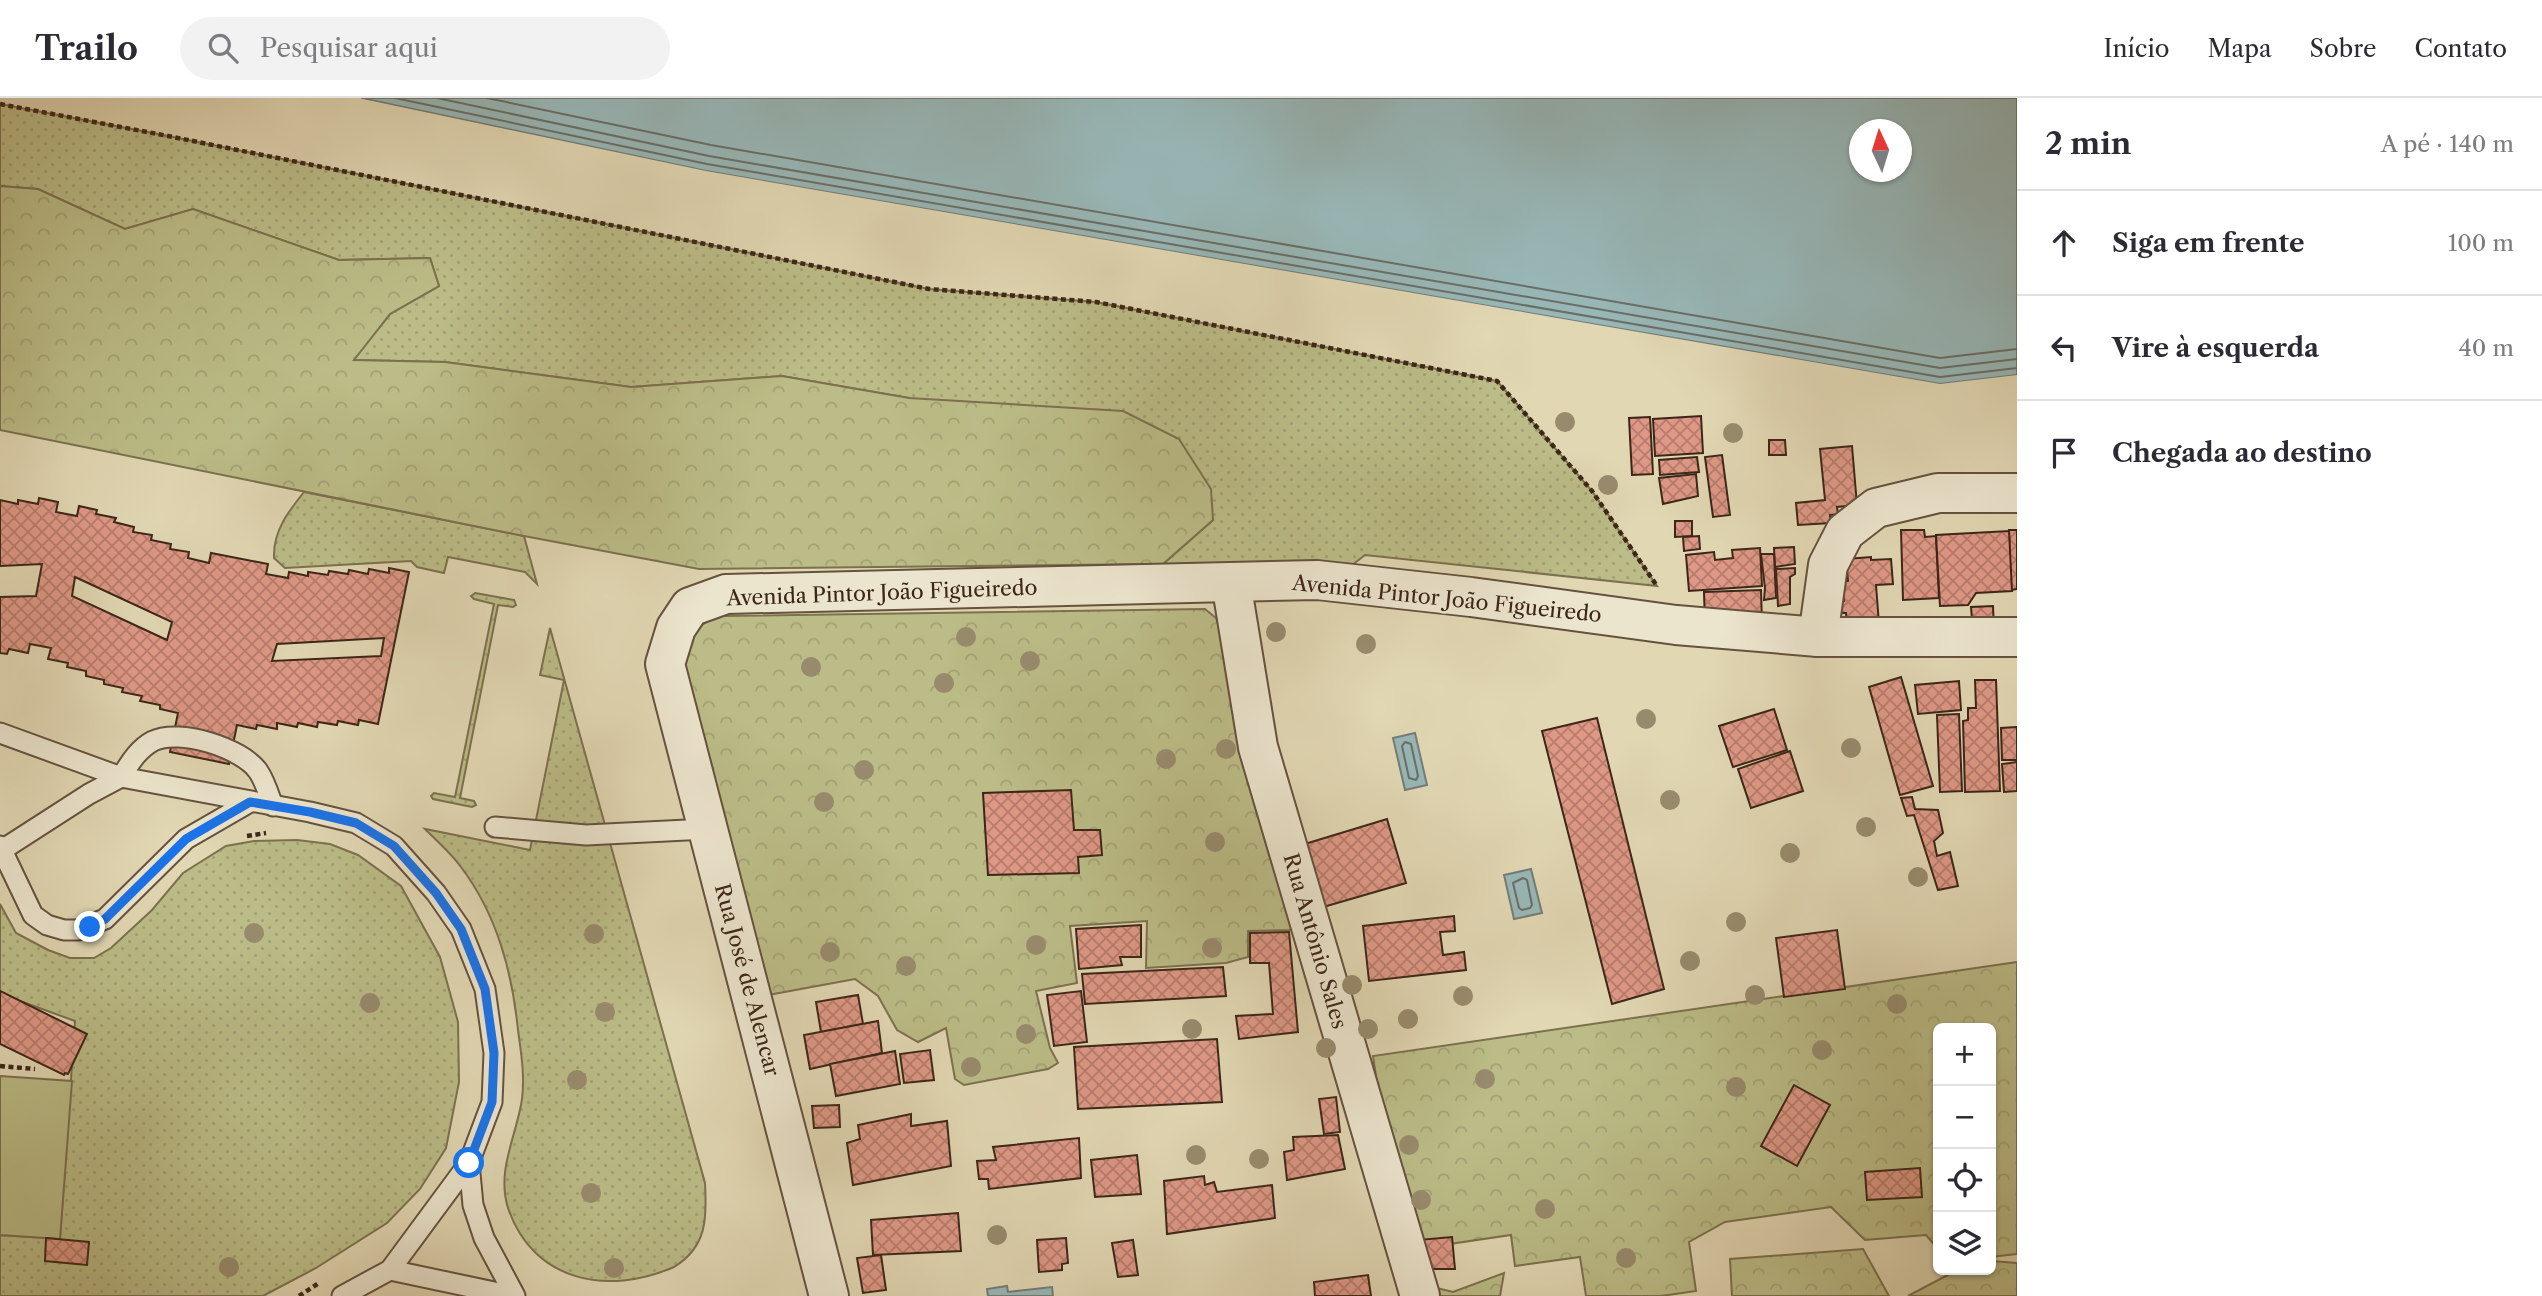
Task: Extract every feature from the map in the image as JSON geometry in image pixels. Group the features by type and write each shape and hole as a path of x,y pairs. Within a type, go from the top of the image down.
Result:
{"street":[{"path":"1818,637 1828,565 1845,532 1876,508 1938,493 2017,493"},
{"name":"Avenida Pintor João Figueiredo","path":"665,664 676,628 690,607 726,594 1317,580 1471,597 1676,625 1818,637 2017,637"},
{"name":"Rua Antônio Sales","path":"1231,582 1258,747 1420,1296"},
{"name":"Rua José de Alencar","path":"665,664 829,1296"}],"lane":[{"path":"0,733 121,777 356,823 394,846 436,893 461,929 485,989 494,1053 492,1102 469,1163 390,1270 342,1296"},
{"path":"250,802 186,839 105,919 78,930 64,930 47,925 33,915 1,848 121,777 136,753 155,740 173,738 208,742 238,754 258,771 273,806"},
{"path":"495,827 586,835 708,829"},
{"path":"469,1163 473,1205 484,1238 514,1296"},
{"path":"390,1270 514,1296"}],"path":[{"path":"0,104 929,289 1096,302 1497,380 1592,491 1657,586"},
{"path":"240,837 272,832"},
{"path":"0,1066 35,1069"},
{"path":"299,1296 330,1276"}],"green space":[{"path":"0,104 929,289 1096,302 1497,381 1592,491 1657,586 1365,555 1347,569 1163,564 1213,520 909,398 782,376 631,387 445,362 353,360 390,314 439,286 430,258 339,260 193,209 125,229 38,189 0,186"},
{"path":"0,186 38,189 125,229 193,209 339,260 430,258 439,286 390,314 354,360 445,362 631,387 782,376 909,398 1123,411 1179,439 1211,489 1213,520 1163,564 699,569 0,430"},
{"path":"304,492 524,536 537,584 525,572 448,557 444,573 417,567 411,561 285,568 274,558 276,539 287,515"},
{"path":"475,593 514,600 516,605 498,605 460,798 474,801 476,805 472,807 433,799 431,796 434,793 455,797 494,604 474,599 471,596"},
{"path":"1205,609 1216,618 1219,626 1293,930 1248,931 1248,957 1226,963 1146,968 1147,921 1070,926 1077,983 1036,991 1050,1048 1058,1063 1048,1069 964,1085 955,1079 946,1028 918,1042 897,1030 878,996 855,979 768,995 684,695 689,646 700,627 709,620 722,616"},
{"path":"550,628 705,1183 705,1220 699,1241 693,1250 674,1267 649,1276 624,1280 599,1281 554,1267 535,1253 520,1233 508,1208 504,1180 522,1099 523,1082 512,986 501,944 474,885 457,862 425,829 530,850 564,680 540,675"},
{"path":"297,840 330,844 358,855 401,886 440,957 458,1022 459,1082 446,1148 420,1189 387,1223 316,1268 263,1296 0,1296 0,1235 60,1239 75,1021 20,1001 0,1021 0,904 16,933 70,958 94,958 111,948 152,910 183,873 226,846 254,841"},
{"path":"2017,962 2017,1254 1996,1256 1996,1023 1933,1023 1933,1243 1926,1235 1865,1240 1831,1207 1725,1222 1689,1242 1696,1291 1661,1296 1586,1296 1580,1257 1515,1266 1511,1235 1402,1251 1373,1056"},
{"path":"0,1076 72,1081 60,1239 0,1235"},
{"path":"1863,1249 1889,1296 1732,1296 1730,1259"},
{"path":"1996,1261 2017,1263 2017,1296 1908,1296 1948,1275 1996,1275"},
{"path":"1504,1273 1500,1296 1420,1296 1433,1287 1453,1292"}],"water":[{"path":"361,98 2017,98 2017,375 1940,384 706,171"},
{"path":"1415,733 1427,785 1405,790 1393,738"},
{"path":"1531,869 1542,913 1514,919 1504,875"},
{"path":"1007,1286 1008,1292 1052,1287 1053,1296 988,1296 987,1289"}],"pier":[{"path":"358,98 706,171 1940,384 2017,375 2017,378 1939,388 705,175 360,101"}],"building":[{"path":"1701,416 1703,453 1655,456 1653,419"},
{"path":"1650,417 1653,474 1632,475 1629,418"},
{"path":"1769,440 1785,440 1786,455 1769,455"},
{"path":"1852,446 1857,505 1837,507 1838,514 1830,515 1831,523 1798,525 1796,503 1825,500 1820,449"},
{"path":"1722,455 1730,515 1713,517 1705,457"},
{"path":"1697,457 1699,472 1660,475 1659,460"},
{"path":"1696,474 1698,496 1663,504 1659,478"},
{"path":"39,498 58,502 56,512 77,516 79,506 97,510 96,514 116,518 114,522 134,527 133,532 152,535 151,540 171,544 170,549 189,552 188,558 209,563 211,553 268,564 266,574 288,578 289,572 308,576 308,572 328,575 329,571 348,574 349,570 368,574 369,569 389,573 389,568 409,572 378,724 359,720 358,725 338,721 337,725 318,722 317,727 277,723 277,729 237,725 229,764 170,752 178,713 160,709 160,705 140,701 142,696 122,692 123,688 86,676 86,671 67,667 68,663 48,659 51,648 30,644 28,653 9,649 7,654 0,653 0,597 36,596 42,564 0,566 0,500 38,504","holes":["75,577 172,622 167,640 72,596","384,638 381,656 272,661 277,644"]},
{"path":"1675,521 1692,521 1692,536 1675,537"},
{"path":"1901,530 1924,530 1925,537 1936,536 1939,598 1903,600"},
{"path":"2009,530 2017,530 2017,589 2011,590"},
{"path":"2009,531 2012,591 1976,593 1968,605 1940,606 1936,535"},
{"path":"1699,536 1700,549 1684,551 1683,537"},
{"path":"1794,547 1795,564 1775,567 1774,548"},
{"path":"1760,548 1762,586 1689,591 1686,555 1714,552 1715,560 1733,558 1732,550"},
{"path":"1761,554 1774,554 1776,598 1764,600"},
{"path":"1871,557 1871,560 1891,559 1893,584 1876,585 1879,624 1847,626 1846,613 1841,613 1840,602 1844,601 1842,582 1848,581 1846,559"},
{"path":"1795,568 1795,574 1790,577 1790,604 1778,606 1776,569"},
{"path":"1761,590 1762,623 1705,625 1704,592"},
{"path":"1993,606 1994,631 1973,632 1971,607"},
{"path":"1901,677 1933,786 1900,795 1869,687"},
{"path":"1975,680 1996,680 2000,791 1965,792 1963,721 1968,720 1968,708 1976,708"},
{"path":"1959,681 1961,710 1918,714 1915,685"},
{"path":"1774,709 1787,750 1733,767 1719,726"},
{"path":"1959,714 1962,791 1940,792 1937,715"},
{"path":"1597,718 1664,989 1612,1004 1542,731"},
{"path":"2017,727 2017,760 2002,760 2001,728"},
{"path":"1790,751 1803,791 1751,808 1738,769"},
{"path":"2017,762 2017,791 2004,792 2002,764"},
{"path":"1071,790 1074,830 1100,830 1102,855 1078,857 1079,873 988,875 983,793"},
{"path":"1912,797 1915,809 1938,810 1943,833 1934,841 1937,856 1950,852 1958,886 1938,890 1914,815 1907,816 1901,798"},
{"path":"1387,819 1406,883 1313,910 1295,847"},
{"path":"1454,916 1455,931 1440,932 1443,955 1464,952 1466,970 1369,981 1363,926"},
{"path":"1141,925 1141,957 1120,957 1122,965 1079,969 1076,929"},
{"path":"1837,930 1845,989 1784,997 1776,938"},
{"path":"1289,932 1298,1032 1239,1039 1236,1016 1273,1014 1269,963 1250,963 1250,933"},
{"path":"1223,967 1226,996 1085,1004 1082,974"},
{"path":"0,991 87,1034 68,1074 64,1075 0,1044"},
{"path":"1081,991 1087,1042 1054,1046 1047,995"},
{"path":"858,995 863,1024 821,1032 816,1002"},
{"path":"878,1021 882,1053 810,1069 804,1035"},
{"path":"1217,1039 1222,1102 1078,1109 1074,1047"},
{"path":"930,1050 934,1080 904,1083 900,1054"},
{"path":"895,1051 900,1084 836,1096 830,1064"},
{"path":"1794,1085 1830,1105 1797,1166 1761,1146"},
{"path":"1336,1097 1340,1132 1324,1134 1319,1099"},
{"path":"839,1105 840,1127 814,1128 812,1106"},
{"path":"911,1114 911,1126 947,1121 951,1166 853,1185 847,1143 860,1139 858,1125"},
{"path":"1338,1135 1345,1169 1287,1180 1284,1152 1294,1150 1293,1137"},
{"path":"1079,1138 1081,1178 989,1189 988,1179 979,1179 977,1161 996,1160 993,1147"},
{"path":"1137,1155 1141,1194 1095,1197 1091,1160"},
{"path":"1920,1168 1922,1197 1867,1200 1865,1172"},
{"path":"1204,1176 1205,1185 1214,1182 1217,1192 1272,1185 1275,1218 1167,1234 1164,1181"},
{"path":"958,1213 961,1251 873,1255 871,1220"},
{"path":"1452,1237 1455,1269 1431,1269 1407,1241"},
{"path":"46,1238 89,1242 87,1265 45,1261"},
{"path":"1066,1238 1068,1263 1062,1264 1062,1270 1039,1272 1037,1240"},
{"path":"1133,1240 1138,1275 1118,1277 1112,1243"},
{"path":"881,1255 886,1290 863,1293 857,1258"},
{"path":"1368,1275 1371,1296 1315,1296 1314,1282"}],"route":[{"path":"90,927 105,919 186,839 250,802 356,823 394,846 436,893 461,929 485,989 494,1053 492,1102 469,1163"}]}
